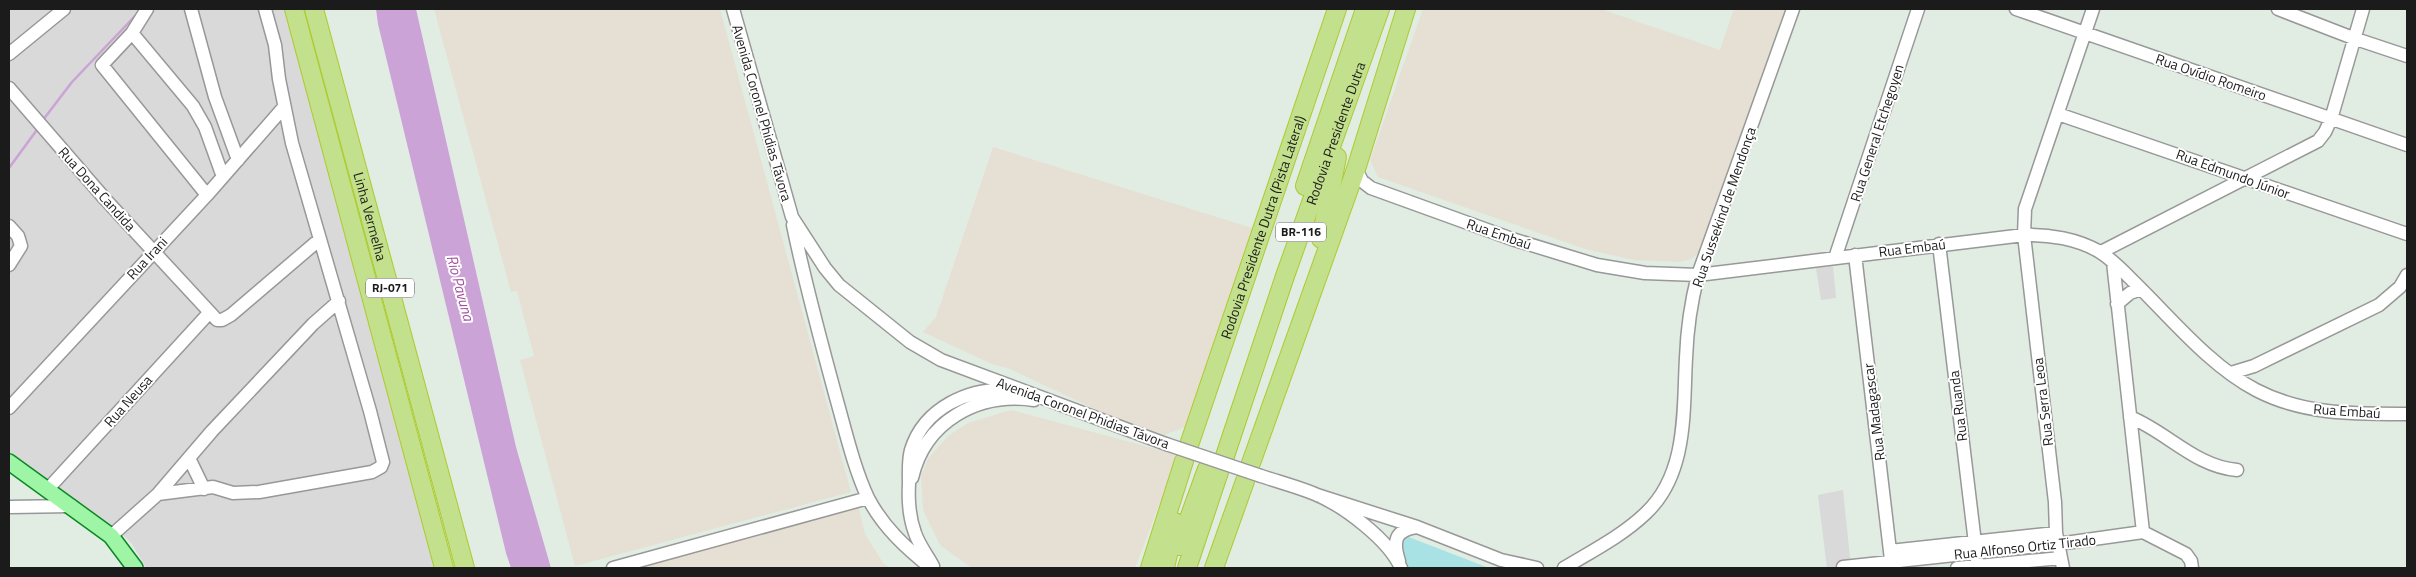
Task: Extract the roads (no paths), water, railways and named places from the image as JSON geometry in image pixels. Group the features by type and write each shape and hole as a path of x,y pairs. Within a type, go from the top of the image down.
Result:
{"highway":[{"name":"Linha Vermelha","path":"294,9 444,568"},
{"name":"Linha Vermelha","path":"314,9 465,568"},
{"name":"Rodovia Presidente Dutra (Pista Lateral)","path":"1150,568 1196,425 1337,9"},
{"name":"Rodovia Presidente Dutra","path":"1365,9 1219,454 1349,100 1380,9"},
{"name":"BR-116","path":"1214,568 1252,474 1310,296 1356,169 1406,9"},
{"path":"1310,296 1349,100"},
{"path":"1166,568 1188,454"},
{"path":"1171,568 1213,471 1187,568"}],"main road":[{"path":"9,462 111,536 135,568"}],"street":[{"path":"9,54 64,9"},
{"path":"147,9 132,33 102,65 207,195"},
{"path":"191,9 215,97 238,160"},
{"path":"158,494 221,488 233,493 259,492 372,472 381,468 383,462 284,107 275,45 265,9"},
{"name":"Avenida Coronel Phidias Távora","path":"733,9 792,217 805,284 851,450 868,498 898,540 933,568"},
{"name":"Rua Sussekind de Mendonça","path":"1564,568 1617,536 1647,512 1661,495 1676,461 1683,433 1686,357 1692,301 1698,275 1793,9"},
{"name":"Rua General Etchegoyen","path":"1835,258 1918,9"},
{"name":"Rua Ovídio Romeiro","path":"2016,9 2407,145"},
{"name":"Rua Serra Leoa","path":"2062,563 2057,539 2054,493 2024,235 2025,209 2093,9"},
{"path":"2278,9 2353,38 2407,56"},
{"path":"2100,252 2311,145 2325,132 2332,119 2353,38 2363,9"},
{"path":"132,33 193,106 205,127 223,177"},
{"name":"Rua Dona Candida","path":"9,88 48,135 209,313"},
{"name":"Rua Irani","path":"9,408 153,250 207,195 284,107"},
{"name":"Rua Edmundo Júnior","path":"2058,114 2407,234"},
{"name":"Rua Embaú","path":"1356,169 1362,180 1372,188 1512,239 1589,263 1625,271 1698,275 2024,235 2062,238 2100,252 2113,262 2197,344 2231,373 2246,384 2275,400 2323,412 2407,414"},
{"path":"1344,200 1355,193 1372,188"},
{"name":"Avenida Coronel Phidias Távora","path":"792,217 825,268 840,285 910,342 941,360 1166,444 1317,495 1366,527 1388,549 1400,566"},
{"path":"9,226 18,236 21,246 9,265"},
{"path":"209,313 216,320 222,320 231,315 320,239"},
{"name":"Rua Ruanda","path":"1939,244 1977,567"},
{"name":"Rua Madagascar","path":"1855,255 1892,560"},
{"path":"2113,262 2143,532 2186,554 2192,568"},
{"path":"2231,373 2254,366 2379,305 2400,287 2407,275"},
{"path":"2117,304 2130,293 2141,289"},
{"path":"111,536 158,494 313,324 339,301"},
{"name":"Rua Neusa","path":"47,490 209,313"},
{"path":"2246,384 2254,366"},
{"path":"933,568 915,532 908,495 909,463 912,449 922,428 936,413 953,401 982,391 1006,389 1024,392"},
{"path":"908,495 913,473 924,449 935,432 951,417 990,400 1016,398 1054,403"},
{"path":"2130,417 2164,434 2200,460 2224,469 2237,470"},
{"path":"189,458 204,489"},
{"path":"1317,495 1417,527 1503,564 1537,568"},
{"path":"612,568 868,498"},
{"path":"9,506 72,506"},
{"path":"1400,566 1396,539 1404,529 1417,527"},
{"name":"Rua Alfonso Ortiz Tirado","path":"1843,567 1975,548 2143,532"},
{"name":"Rua Alfonso Ortiz Tirado","path":"1957,568 2062,563"}],"water":[{"name":"Rio Pavuna","path":"376,9 416,9 516,447 551,568 511,568 506,553 378,24"}],"waterway":[{"path":"43,120 72,82 135,16"},
{"path":"9,168 39,127"}]}
